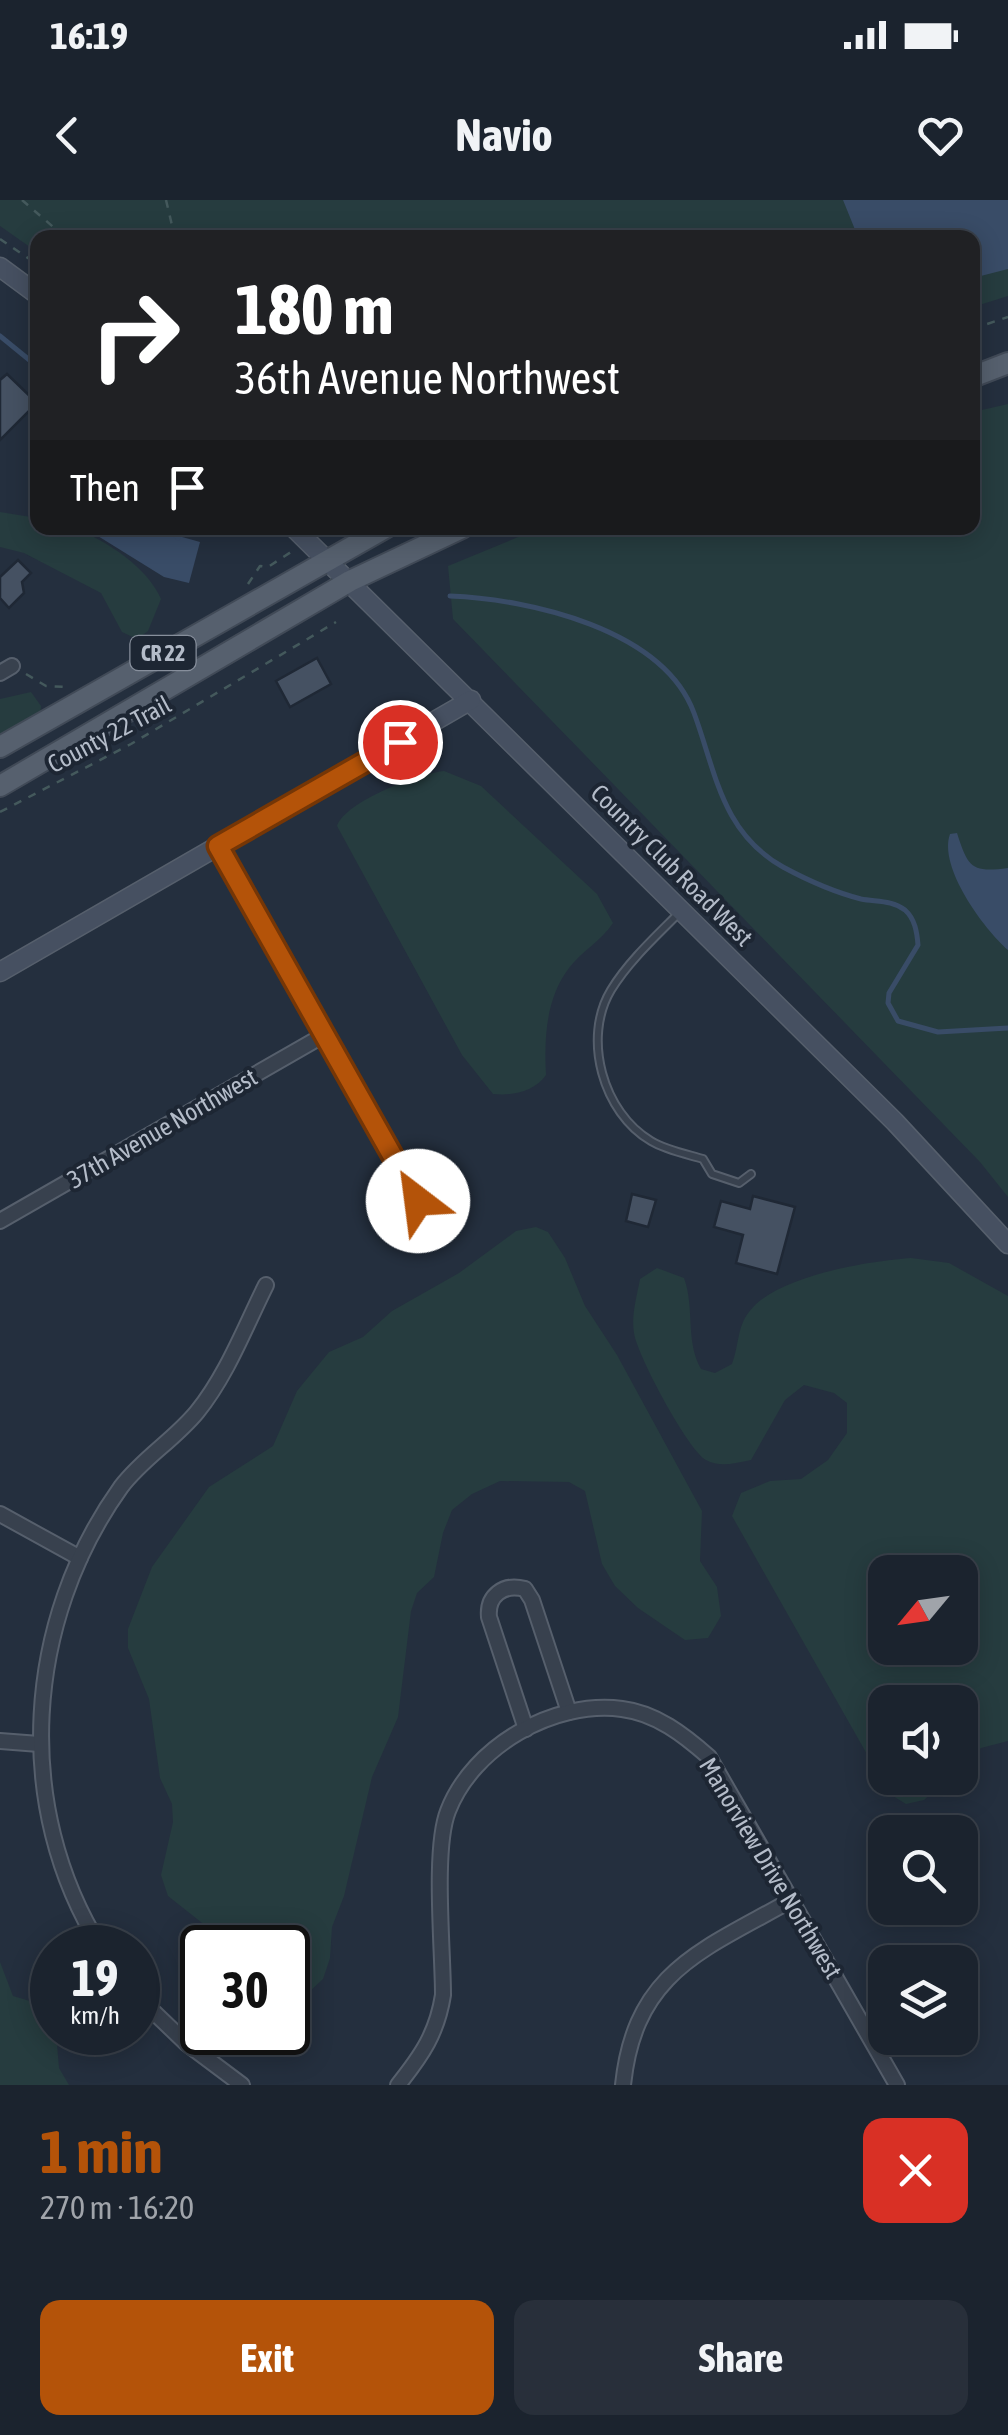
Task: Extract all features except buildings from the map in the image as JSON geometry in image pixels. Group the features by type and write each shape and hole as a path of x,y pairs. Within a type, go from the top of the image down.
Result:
{"main road":[{"path":"0,267 30,289"},
{"path":"980,363 1008,362"},
{"path":"980,374 1008,362"},
{"name":"Country Club Road West","path":"301,535 896,1122 1008,1244"},
{"name":"CR 22","path":"0,747 370,535"},
{"name":"CR 22","path":"0,786 350,581 447,535"},
{"path":"0,972 471,700"}],"street":[{"path":"218,846 418,1201"},
{"name":"37th Avenue Northwest","path":"0,1221 324,1035"},
{"path":"89,1925 57,1855 39,1744 45,1669 64,1600 80,1558 121,1488 139,1465 197,1412 215,1387 266,1285"},
{"path":"0,1514 80,1558"},
{"path":"526,1728 489,1617 488,1606 493,1596 504,1588 525,1588 532,1600 569,1712"},
{"name":"Manorview Drive Northwest","path":"398,2085 433,2040 439,2020 443,1995 442,1842 446,1813 460,1787 479,1764 526,1728 569,1712 626,1709 654,1718 688,1738 708,1756 727,1783 896,2085"},
{"path":"0,1741 39,1744"},
{"path":"624,2085 636,2032 654,1991 687,1959 793,1899"},
{"path":"160,2018 242,2085"}],"lane":[{"path":"681,910 612,990 601,1016 598,1046 609,1092 630,1124 661,1146 703,1159 712,1174 739,1183 750,1174"}],"path":[{"path":"22,200 57,230"},
{"path":"166,200 173,230"},
{"path":"0,239 30,260"},
{"path":"980,326 1008,317"},
{"path":"242,590 260,566 268,567"},
{"name":"County 22 Trail","path":"0,812 160,728 336,622"},
{"path":"6,669 46,686 74,688"}],"green space":[{"path":"0,200 1008,200 1008,296 980,305 980,230 30,230 30,247 0,226"},
{"path":"1008,404 1008,1197 980,1162 453,619 448,566 523,535 980,535 980,410"},
{"path":"0,512 30,517 30,535 89,535 101,541 147,577 161,599 148,631 137,639 122,632 101,593 24,553 0,547"},
{"path":"31,692 41,706 40,719 0,747 0,699"},
{"path":"444,771 481,786 597,894 613,923 569,968 555,992 546,1033 546,1075 529,1089 515,1093 493,1094 462,1055 337,826 368,798 401,783"},
{"path":"536,1227 548,1232 565,1258 585,1306 617,1355 702,1511 700,1561 717,1587 721,1616 708,1638 685,1640 638,1608 615,1586 602,1564 585,1491 569,1482 500,1481 472,1494 452,1510 434,1577 417,1593 411,1611 398,1717 372,1777 344,1896 332,1927 330,1958 323,1979 310,1991 310,1925 205,1925 168,1896 161,1875 173,1822 172,1804 160,1778 149,1699 128,1648 128,1629 152,1567 209,1487 273,1446 297,1391 329,1352 363,1337 392,1311 459,1273 516,1231"},
{"path":"911,1258 949,1263 1008,1296 1008,1741 978,1751 978,1685 868,1685 868,1756 732,1516 741,1493 770,1481 801,1479 828,1460 847,1433 847,1403 834,1393 804,1385 785,1400 751,1460 717,1464 706,1460 688,1439 664,1401 637,1344 633,1326 640,1279 657,1268 684,1278 696,1358 701,1369 715,1373 732,1364 742,1324 762,1299 801,1280 848,1267"},
{"path":"892,1795 930,1795 906,1804"},
{"path":"0,1962 13,1996 30,2001 30,2055 58,2055 59,2068 69,2085 0,2085"}],"water":[{"path":"843,200 1008,200 1008,269 980,276 980,230 855,230"},
{"path":"96,535 175,535 200,542 189,583 164,577"},
{"path":"957,833 964,854 973,865 1008,868 1008,950 976,913 957,880 948,848 950,834"}],"waterway":[{"path":"0,336 30,360"},
{"path":"175,535 178,538"},
{"path":"450,596 554,612 624,640 654,660 678,684 694,713 733,818 762,853 821,885 861,899 895,904 911,917 918,945 889,993 888,1003 898,1021 938,1032 1008,1028"}],"route":[{"path":"400,742 218,846 418,1201"}]}
